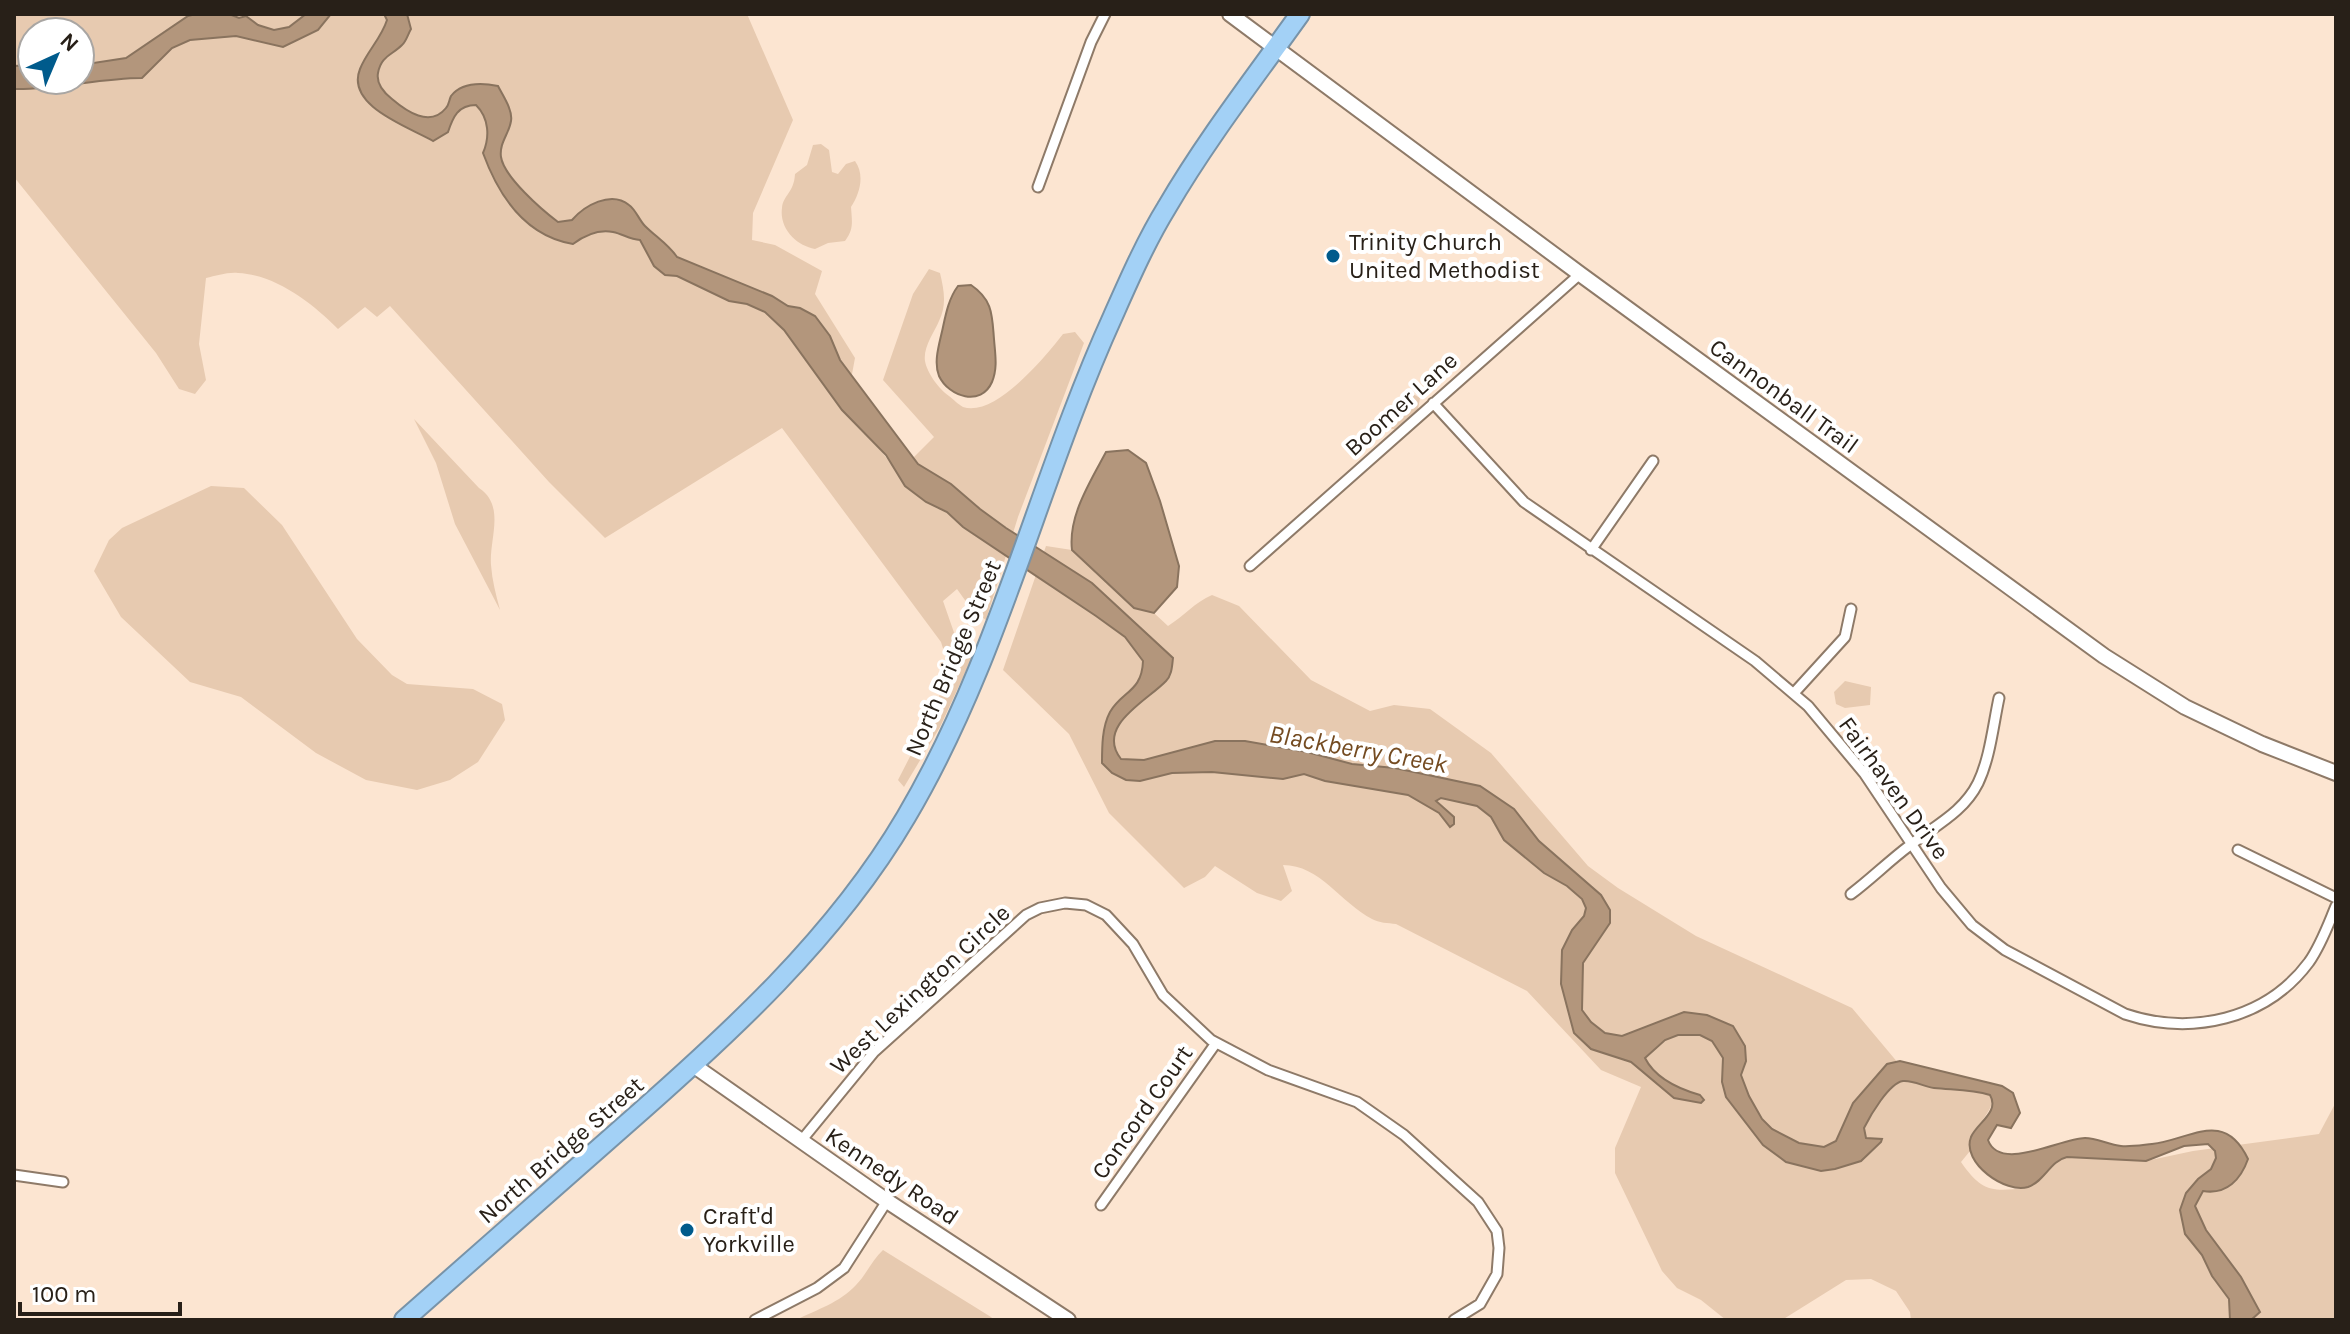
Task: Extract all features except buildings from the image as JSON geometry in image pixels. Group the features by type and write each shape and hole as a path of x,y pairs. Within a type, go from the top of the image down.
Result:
{"highway":[{"name":"North Bridge Street","path":"404,1320 693,1065 784,975 845,904 904,820 947,743 1007,601 1077,402 1107,330 1166,209 1300,14"}],"street":[{"path":"1038,187 1091,42 1105,14"},
{"name":"Cannonball Trail","path":"1230,14 2104,656 2185,707 2262,744 2336,773"},
{"name":"Boomer Lane","path":"1250,566 1580,274"},
{"name":"Fairhaven Drive","path":"1433,403 1524,502 1755,661 1794,693 1848,752 1959,910 1972,925 2001,948 2125,1014 2180,1025 2215,1022 2246,1011 2288,984 2308,963 2336,906"},
{"path":"1591,550 1653,461"},
{"path":"1794,693 1845,637 1851,609"},
{"path":"1851,894 1911,844 1952,816 1974,789 1985,763 1999,698"},
{"path":"2238,850 2336,898"},
{"name":"West Lexington Circle","path":"801,1141 874,1052 1026,915 1051,905 1086,905 1116,923 1133,944 1163,995 1216,1043 1268,1070 1357,1102 1404,1135 1478,1202 1497,1231 1497,1274 1480,1304 1454,1320"},
{"name":"Concord Court","path":"1101,1205 1216,1043"},
{"name":"Kennedy Road","path":"693,1065 887,1201 1068,1320"},
{"path":"14,1175 63,1182"},
{"path":"755,1320 817,1288 844,1268 887,1201"}],"shaded area":[{"path":"14,14 747,14 793,120 753,213 752,240 775,245 822,271 815,294 855,358 846,406 898,473 934,437 883,380 913,294 929,269 940,273 944,303 942,315 927,345 925,361 938,385 963,407 976,408 1004,395 1032,370 1063,334 1075,332 1084,343 1018,517 986,620 972,610 957,589 943,601 958,644 976,649 940,727 904,787 898,780 938,702 947,661 941,642 782,428 605,538 549,482 390,306 377,317 365,307 338,329 305,300 266,279 234,273 206,278 199,344 206,380 195,394 179,389 156,353 14,177"},
{"path":"306,14 331,14 318,30 283,47 236,36 190,40 172,48 142,78 96,82 96,63 126,58 188,16 246,16 258,25 274,30 289,27"},
{"path":"384,14 407,14 411,29 403,44 387,56 378,73 381,88 398,104 418,116 433,117 446,108 451,96 461,88 479,84 498,86 511,112 501,157 516,183 543,210 558,222 572,220 583,210 606,199 622,201 677,257 815,316 830,336 840,360 918,464 951,484 1006,528 1092,583 1173,658 1168,679 1119,725 1114,736 1121,759 1144,760 1215,741 1245,741 1352,764 1395,768 1480,786 1514,809 1539,841 1601,895 1610,910 1610,923 1583,963 1582,1010 1591,1022 1605,1033 1622,1036 1684,1012 1707,1015 1733,1026 1745,1046 1746,1061 1741,1075 1749,1096 1762,1119 1772,1129 1799,1143 1824,1147 1836,1141 1853,1103 1887,1064 1900,1061 2002,1086 2013,1093 2020,1113 2011,1128 1997,1125 1988,1140 1995,1149 2005,1154 2018,1154 2085,1138 2128,1146 2152,1144 2205,1131 2228,1135 2239,1144 2248,1159 2245,1166 2237,1179 2226,1188 2203,1191 2195,1206 2206,1230 2241,1277 2260,1312 2251,1320 2230,1320 2229,1299 2185,1234 2180,1210 2186,1193 2211,1169 2216,1158 2215,1151 2208,1144 2184,1146 2146,1161 2067,1157 2028,1187 2008,1186 1979,1166 1970,1147 1971,1137 1992,1107 1990,1095 1903,1081 1886,1094 1864,1128 1866,1138 1882,1139 1861,1161 1821,1171 1786,1162 1763,1145 1726,1097 1722,1082 1723,1058 1712,1041 1700,1035 1678,1035 1665,1040 1645,1058 1668,1082 1700,1095 1704,1100 1701,1103 1674,1098 1631,1062 1591,1049 1574,1033 1561,984 1562,950 1586,908 1582,899 1567,886 1544,873 1504,840 1491,817 1477,806 1441,798 1436,801 1454,817 1454,824 1450,827 1439,813 1408,795 1325,781 1304,774 1283,779 1212,772 1172,773 1140,781 1126,780 1112,773 1102,763 1105,724 1115,705 1139,679 1143,661 1125,637 905,486 886,455 842,410 784,330 765,312 729,301 677,276 665,275 654,266 640,240 602,231 587,235 573,244 541,233 528,223 506,199 489,169 483,153 487,141 486,122 476,105 461,110 454,117 448,132 433,141 395,122 370,104 358,82 360,69 384,27 387,20"},
{"path":"16,66 16,89 14,89"},
{"path":"821,144 829,150 832,172 838,174 846,164 855,161 861,178 851,207 852,225 848,237 845,241 828,243 815,249 796,240 786,229 782,208 793,186 795,174 807,165 813,145"},
{"path":"971,285 984,296 990,309 996,360 992,382 987,390 973,397 957,394 950,389 939,376 937,364 945,316 952,296 958,286"},
{"path":"1413,394 1420,398 1418,409 1395,429 1382,429 1382,422"},
{"path":"414,419 487,495 492,504 491,565 500,610 455,524 436,463"},
{"path":"1128,450 1146,463 1179,566 1177,587 1154,613 1134,608 1072,550 1077,512 1106,452"},
{"path":"211,486 244,488 282,525 357,639 392,675 407,684 473,689 502,704 505,720 478,762 450,780 417,790 366,780 316,753 241,697 190,682 121,617 94,571 109,540 122,528"},
{"path":"1046,546 1072,550 1134,608 1154,613 1168,626 1212,595 1239,606 1311,680 1370,711 1394,705 1430,709 1491,753 1588,866 1618,888 1696,936 1852,1008 1914,1082 1931,1088 1990,1094 1993,1100 1972,1137 1970,1151 1961,1162 1981,1184 2003,1190 2025,1188 2058,1159 2067,1157 2146,1161 2193,1151 2319,1134 2336,1102 2336,1320 1911,1320 1910,1312 1896,1291 1871,1279 1846,1280 1782,1320 1726,1320 1701,1300 1677,1288 1662,1271 1615,1173 1615,1148 1641,1087 1601,1070 1527,991 1396,924 1372,919 1319,878 1296,867 1283,865 1292,891 1281,901 1257,893 1215,866 1205,877 1184,888 1109,813 1069,734 1003,670"},
{"path":"1845,681 1871,687 1870,705 1845,708 1836,704 1834,692"},
{"path":"883,1250 994,1320 796,1320 843,1297 860,1281"}],"place":[{"name":"Trinity Church United Methodist","path":"1333,256"},
{"name":"Craft'd Yorkville","path":"687,1230"}],"water label":[{"name":"Blackberry Creek","path":"1358,749"}]}
